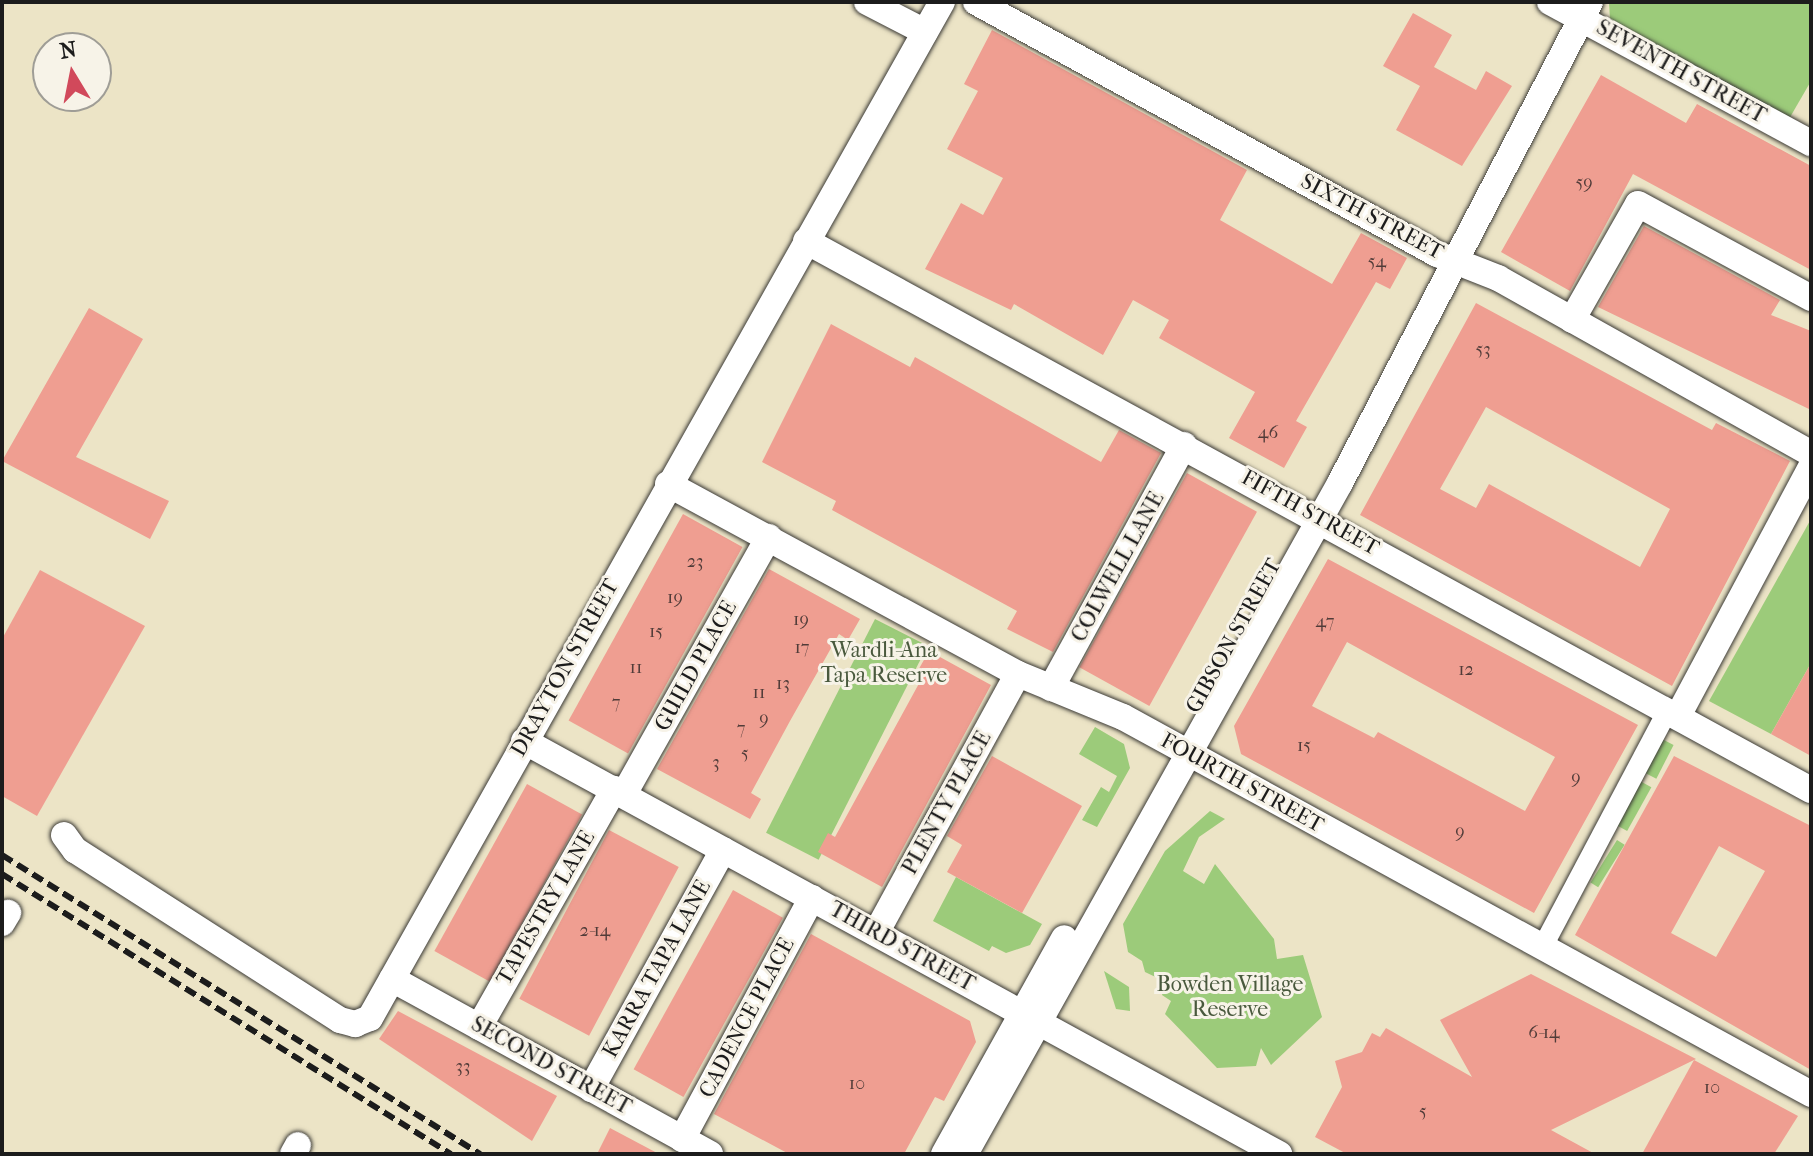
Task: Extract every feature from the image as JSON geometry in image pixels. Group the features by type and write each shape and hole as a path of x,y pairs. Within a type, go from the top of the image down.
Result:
{"street":[{"path":"867,2 925,32"},
{"name":"DRAYTON STREET","path":"64,835 75,850 340,1020 355,1024 370,1018 942,2"},
{"name":"SIXTH STREET","path":"976,2 1572,320 1811,454"},
{"name":"SEVENTH STREET","path":"1550,2 1587,11 1811,143"},
{"name":"GIBSON STREET","path":"965,1154 1031,1018 1313,514 1421,300 1435,292 1587,11"},
{"path":"1572,320 1638,204 1811,298"},
{"name":"FIFTH STREET","path":"806,241 1313,514 1811,790"},
{"name":"COLWELL LANE","path":"1051,688 1184,445"},
{"path":"1542,948 1811,467"},
{"name":"FOURTH STREET","path":"668,484 1018,674 1123,717 1811,1094"},
{"name":"GUILD PLACE","path":"619,792 769,537"},
{"name":"PLENTY PLACE","path":"876,933 1018,674"},
{"name":"THIRD STREET","path":"524,741 1279,1154"},
{"name":"TAPESTRY LANE","path":"479,1027 619,792"},
{"name":"KARRA TAPA LANE","path":"591,1089 723,850"},
{"name":"CADENCE PLACE","path":"682,1139 812,898"},
{"name":"SECOND STREET","path":"392,979 710,1154"},
{"name":"GIBSON STREET","path":"944,1154 1031,1018"}],"green space":[{"path":"1609,2 1811,2 1811,81 1789,119 1630,35 1610,19"},
{"path":"1811,519 1811,663 1771,734 1709,701"},
{"name":"Wardli-Ana Tapa Reserve","path":"875,619 928,646 819,860 766,833"},
{"path":"1095,727 1124,744 1130,768 1097,827 1082,820 1101,787 1109,792 1117,776 1079,754"},
{"path":"1662,739 1674,745 1656,779 1645,773"},
{"path":"1640,781 1651,787 1627,831 1616,825"},
{"name":"Bowden Village Reserve","path":"1210,811 1225,819 1199,837 1183,871 1204,884 1215,864 1274,939 1277,959 1303,955 1322,1017 1271,1065 1261,1048 1256,1066 1217,1068 1165,1014 1171,1001 1162,995 1166,982 1145,972 1142,961 1128,952 1123,924 1165,851"},
{"path":"1617,840 1625,845 1598,887 1591,882"},
{"path":"956,877 1042,924 1030,945 1006,953 992,946 989,951 933,921"},
{"path":"1104,971 1129,987 1130,1011 1116,1009"}],"building":[{"path":"1413,13 1452,35 1434,67 1476,90 1486,71 1512,86 1462,166 1396,130 1420,86 1383,66"},
{"path":"992,30 1247,170 1220,220 1332,284 1361,233 1407,258 1390,289 1376,282 1296,421 1307,427 1284,468 1229,438 1255,392 1159,338 1169,320 1133,300 1103,355 1014,304 1011,310 925,269 961,203 983,215 1003,178 947,149 978,91 964,84"},
{"path":"1601,75 1686,123 1697,104 1811,166 1811,270 1633,174 1570,291 1501,252"},
{"path":"1644,226 1780,300 1771,315 1811,331 1811,410 1598,307"},
{"path":"1476,303 1712,430 1716,423 1790,461 1672,686 1360,515","holes":["1486,407 1670,509 1640,567 1489,484 1476,508 1440,489"]},
{"path":"89,308 143,339 76,457 169,501 150,539 2,461"},
{"path":"831,324 910,367 915,357 1101,462 1119,430 1161,453 1053,652 1007,629 1017,611 832,510 836,501 762,462"},
{"path":"1187,473 1257,512 1149,706 1079,667"},
{"path":"683,514 742,547 628,753 569,720"},
{"path":"1328,559 1638,725 1534,913 1241,754 1234,726","holes":["1347,642 1555,757 1525,811 1378,732 1374,738 1312,706"]},
{"path":"769,569 860,619 848,640 839,634 790,721 751,793 761,799 750,819 657,769"},
{"path":"40,570 145,626 37,816 2,796 2,639"},
{"path":"929,651 991,685 882,887 818,852 828,833 835,837 922,678 916,674"},
{"path":"1811,663 1811,756 1771,734"},
{"path":"992,756 1082,806 1022,913 947,872 962,845 947,836"},
{"path":"1674,756 1811,826 1811,1070 1575,935","holes":["1719,846 1765,871 1716,957 1671,933"]},
{"path":"527,784 582,815 490,982 434,951"},
{"path":"609,830 679,867 589,1036 519,999"},
{"path":"733,890 783,918 683,1097 634,1069"},
{"path":"811,934 970,1021 976,1042 944,1101 935,1097 904,1154 789,1154 714,1114"},
{"path":"1531,974 1696,1059 1551,1130 1595,1154 1347,1154 1315,1137 1342,1087 1335,1061 1362,1052 1372,1033 1380,1037 1386,1028 1472,1077 1440,1020"},
{"path":"398,1011 557,1096 532,1141 379,1039"},
{"path":"1694,1060 1798,1116 1774,1154 1642,1154"},
{"path":"610,1128 659,1154 597,1154"}],"railway":[{"path":"2,855 480,1154"},
{"path":"2,874 451,1154"}]}
